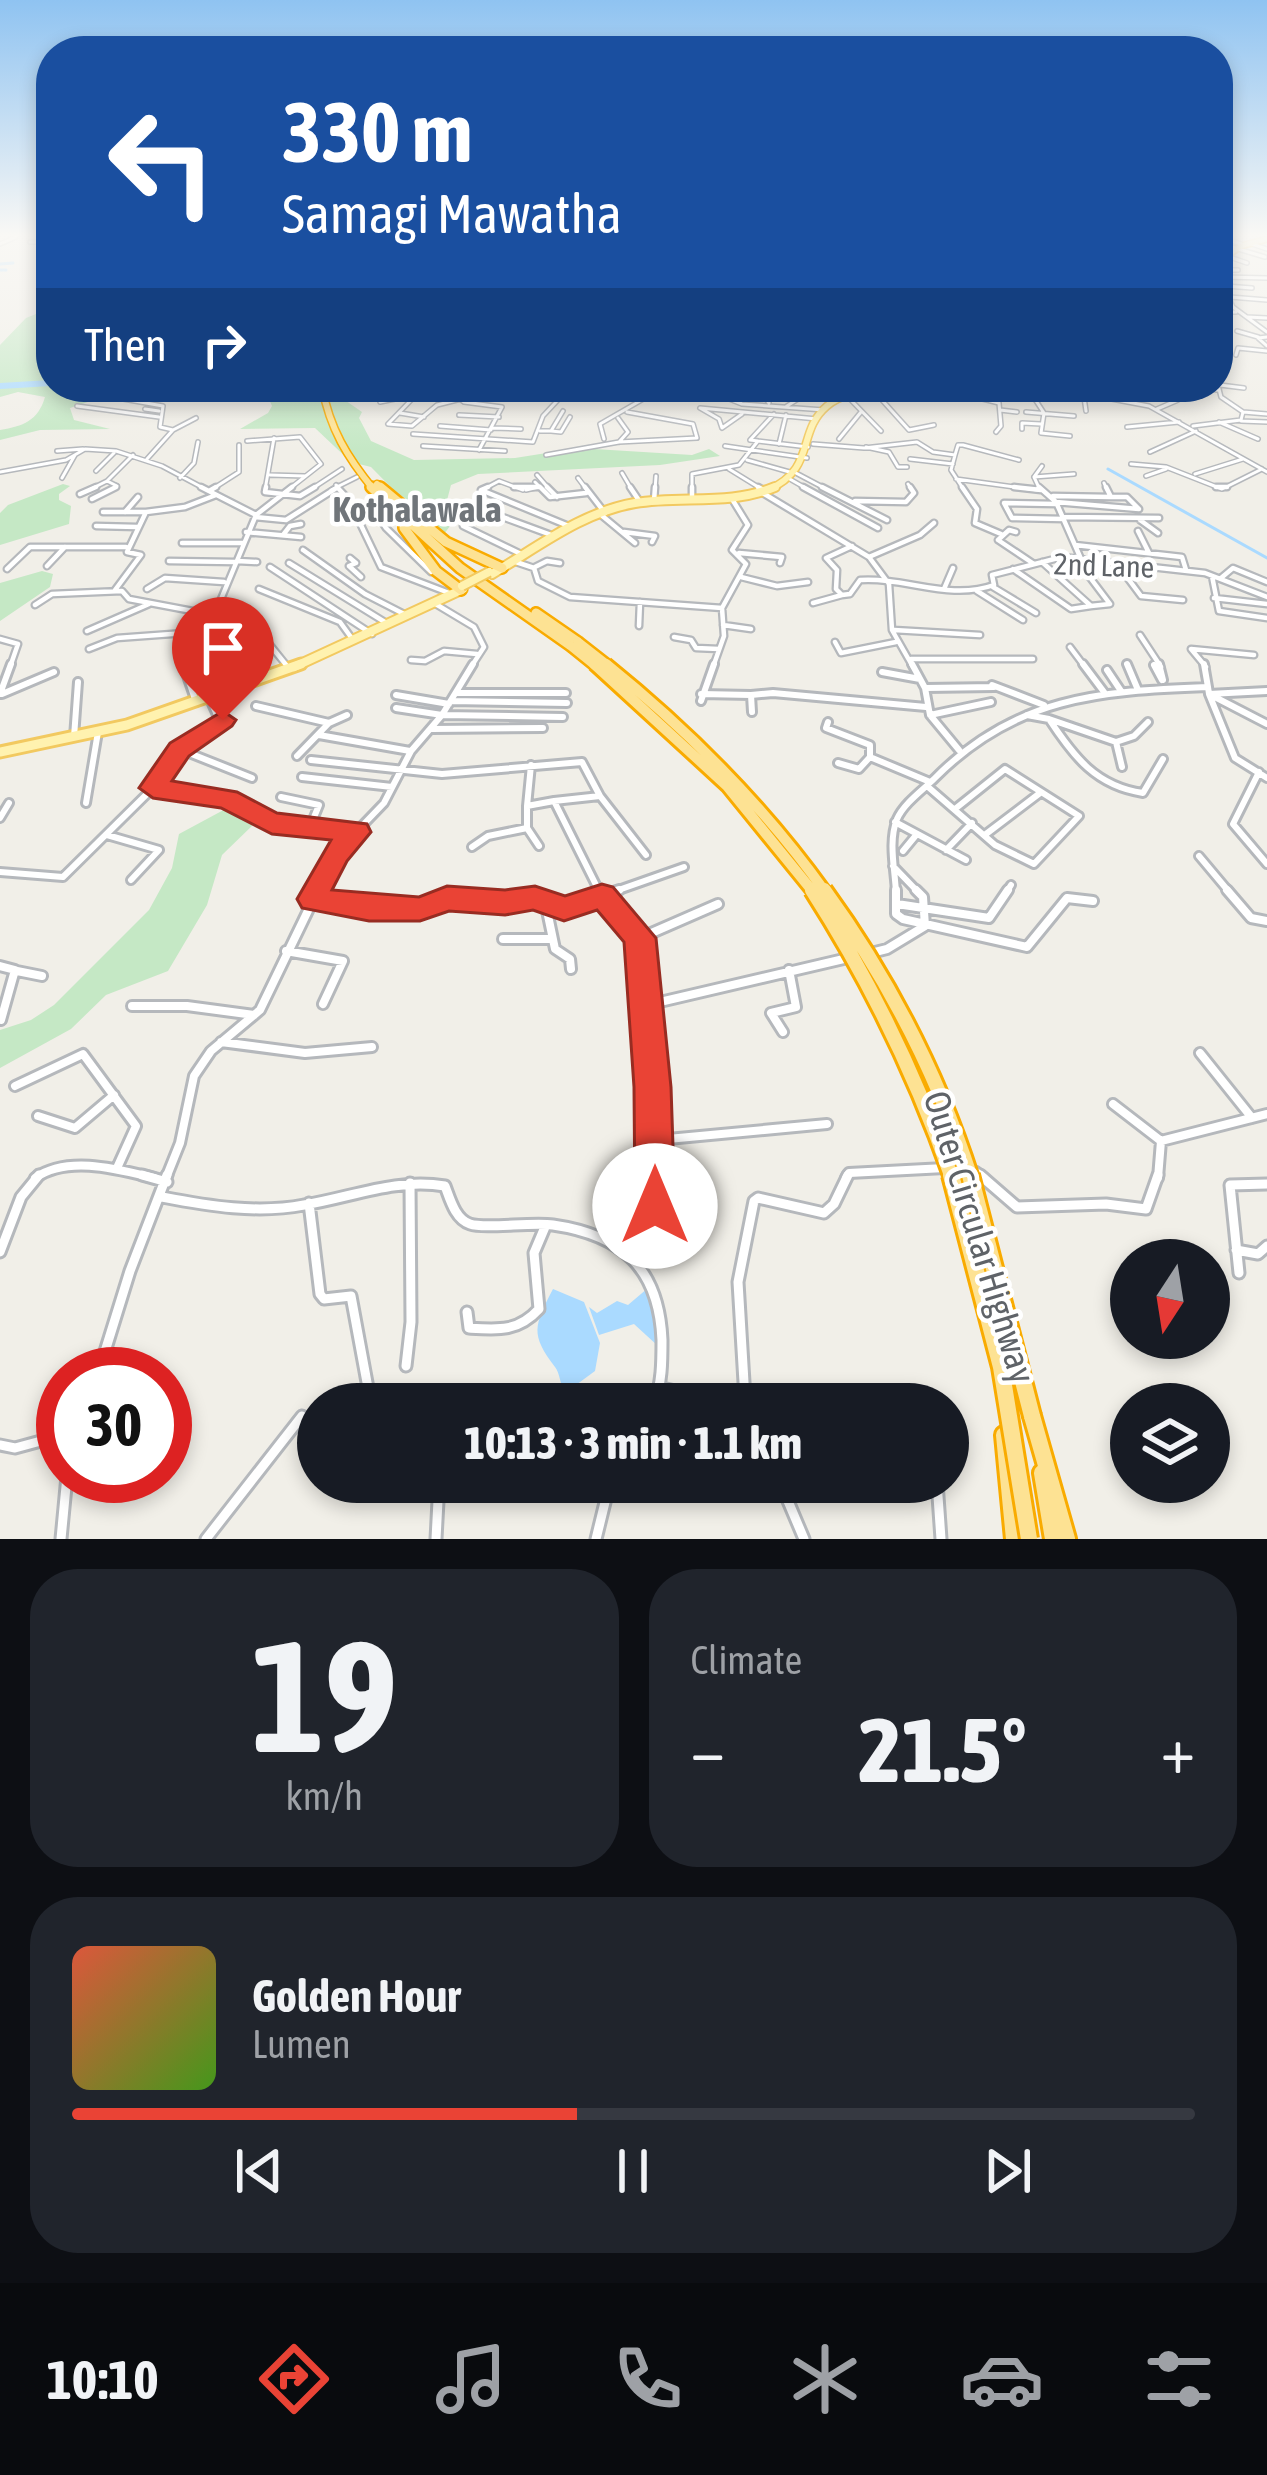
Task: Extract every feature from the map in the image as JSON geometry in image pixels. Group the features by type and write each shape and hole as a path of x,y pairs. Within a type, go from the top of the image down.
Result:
{"highway":[{"name":"Outer Circular Highway","path":"327,402 331,425 384,501 441,554 634,683 717,760 817,876 865,947 931,1073 957,1136 1006,1301 1054,1539"},
{"name":"Outer Circular Highway","path":"361,472 447,551 574,644 662,721 743,802 806,880 851,949 907,1058 936,1131 998,1359 1029,1539"},
{"path":"375,482 446,542 495,570"},
{"path":"384,501 459,589"},
{"path":"998,1359 1014,1539"},
{"path":"1032,1416 1067,1539"}],"main road":[{"path":"0,752 98,732 210,699 372,634 602,514 640,502 732,499 763,492 792,475 807,458 817,419 837,402"}],"street":[{"path":"1237,309 1267,332 1258,337"},
{"path":"1233,312 1239,312"},
{"path":"1246,317 1267,318"},
{"path":"1237,331 1258,337 1267,349"},
{"path":"1236,356 1238,348 1267,349"},
{"path":"1233,386 1244,388"},
{"path":"1233,398 1242,407 1238,420"},
{"path":"143,402 162,405 160,427 173,430"},
{"path":"380,403 385,402"},
{"path":"410,402 388,424 412,426 447,402"},
{"path":"478,450 502,407 479,402"},
{"path":"413,434 532,442 543,416 556,402"},
{"path":"604,439 600,424 640,402"},
{"path":"739,402 824,410"},
{"path":"787,406 792,402"},
{"path":"852,402 880,430"},
{"path":"884,402 909,430 934,425"},
{"path":"985,402 1017,412"},
{"path":"997,402 1001,427 1042,424"},
{"path":"1037,402 1044,413 1041,433 1070,436"},
{"path":"1085,402 1086,410"},
{"path":"1136,402 1186,424 1264,470"},
{"path":"1157,409 1173,402"},
{"path":"742,414 726,428 700,408 708,405 742,414 817,419"},
{"path":"76,406 159,414"},
{"path":"1140,414 1149,406"},
{"path":"145,409 159,414"},
{"path":"551,431 563,411"},
{"path":"546,454 619,442 697,438 693,424 626,412"},
{"path":"839,439 861,412"},
{"path":"1025,412 1074,416"},
{"path":"1243,412 1267,414"},
{"path":"400,413 424,417"},
{"path":"1211,413 1258,439"},
{"path":"774,414 750,440 866,447 917,442 933,452 955,455"},
{"path":"459,415 499,417"},
{"path":"779,444 786,416"},
{"path":"540,430 561,432 570,417"},
{"path":"146,460 173,430 196,418"},
{"path":"617,418 628,432 619,442"},
{"path":"1127,427 1267,422"},
{"path":"440,426 521,429"},
{"path":"1150,452 1198,431"},
{"path":"274,438 265,492 300,496 342,469"},
{"path":"221,607 225,582 255,516 321,464 303,438 247,441"},
{"path":"180,478 194,463 198,442"},
{"path":"692,502 692,474 728,469 747,460 758,442"},
{"path":"208,492 239,472 239,445"},
{"path":"1016,532 1001,534 975,523 976,509 954,478 953,464 958,445 1019,460"},
{"path":"422,446 505,451"},
{"path":"725,446 807,458"},
{"path":"866,447 890,452 898,467 907,467"},
{"path":"0,472 85,449"},
{"path":"57,451 133,455 255,516 286,520 361,472"},
{"path":"97,471 116,451"},
{"path":"62,478 75,455"},
{"path":"80,494 106,481 133,455"},
{"path":"910,459 953,464"},
{"path":"1195,474 1245,459"},
{"path":"747,460 792,475 887,520"},
{"path":"1131,464 1168,468 1222,489 1264,470"},
{"path":"1034,477 1042,466"},
{"path":"1146,476 1168,468"},
{"path":"728,469 869,556 890,584 896,642 925,688 929,711 959,750"},
{"path":"622,473 640,502"},
{"path":"1034,477 1075,474"},
{"path":"268,475 308,476"},
{"path":"792,475 878,528"},
{"path":"654,501 656,476"},
{"path":"1034,477 1041,490"},
{"path":"578,478 602,514 635,543"},
{"path":"954,478 1041,490 1050,496 1079,559 1110,604 1071,609 1013,569"},
{"path":"92,499 117,488 106,481"},
{"path":"537,481 550,497 586,493"},
{"path":"537,481 557,497"},
{"path":"537,481 524,490 499,482 481,490 571,527"},
{"path":"1104,482 1111,497"},
{"path":"850,500 906,502 914,493 908,484"},
{"path":"336,485 351,502"},
{"path":"1064,489 1071,496"},
{"path":"103,512 185,507 216,495"},
{"path":"1050,496 1127,497 1139,509 1004,503 1012,518 1159,518"},
{"path":"125,512 138,497"},
{"path":"732,499 748,525 733,544 746,564 722,608 719,649 701,698 795,690 929,711 991,702"},
{"path":"470,505 554,536"},
{"path":"114,592 141,555 127,552 146,512"},
{"path":"446,578 436,576 414,551 390,537 376,514 358,520 381,567 459,589"},
{"path":"1137,518 1158,533"},
{"path":"869,556 920,535 934,523"},
{"path":"283,536 290,526 301,524"},
{"path":"96,526 137,527"},
{"path":"464,526 523,555"},
{"path":"1138,531 1149,553"},
{"path":"246,532 302,537"},
{"path":"624,532 655,536 652,542"},
{"path":"1001,534 998,540 1038,563 1091,606"},
{"path":"182,543 245,543"},
{"path":"1076,544 1182,557 1186,570"},
{"path":"842,595 836,589 837,570 826,558 852,546"},
{"path":"7,569 30,547 128,547"},
{"path":"46,566 65,547"},
{"path":"303,550 408,615"},
{"path":"736,553 782,557 780,563"},
{"path":"341,577 358,574 349,566 356,563 350,558"},
{"name":"2nd Lane","path":"883,576 977,591 992,586 992,575 1079,559 1212,575 1267,600"},
{"path":"169,561 257,562"},
{"path":"512,561 534,568 547,561 560,562"},
{"path":"289,563 390,625"},
{"path":"1116,563 1141,596 1183,600"},
{"path":"271,567 372,634"},
{"path":"534,568 538,581 557,593 722,608"},
{"path":"944,589 952,568"},
{"path":"1221,578 1233,568 1267,582"},
{"path":"1212,575 1219,611 1267,618"},
{"path":"740,576 777,586 808,582"},
{"path":"813,603 850,594 860,580 883,576"},
{"path":"147,589 165,578 225,582"},
{"path":"992,586 1036,613"},
{"path":"259,589 340,622 355,641"},
{"path":"977,591 1023,620"},
{"path":"35,605 52,594 114,592 210,612 221,607 249,619 287,666"},
{"path":"1214,598 1267,600"},
{"path":"106,1347 130,1271 167,1182 194,1076 221,1042 254,1015 335,854 392,787 484,643 480,634 436,601"},
{"path":"639,626 640,602"},
{"path":"87,632 152,603"},
{"path":"192,644 210,612"},
{"path":"723,625 751,629"},
{"path":"892,630 980,635"},
{"path":"88,649 117,638 199,632"},
{"path":"1140,635 1165,674 1165,684"},
{"path":"674,638 693,641 696,648 719,649"},
{"path":"0,639 18,644 0,695"},
{"path":"836,642 841,653 896,642"},
{"path":"1070,647 1104,692"},
{"path":"1254,655 1191,649 1206,667 1208,690 1230,749 1263,775 1234,824 1267,864"},
{"path":"411,660 425,661 444,651 478,654"},
{"path":"909,658 1033,659"},
{"path":"182,660 197,703"},
{"path":"1127,664 1138,690"},
{"path":"1154,665 1165,684"},
{"path":"1107,670 1121,691"},
{"path":"0,695 54,672"},
{"path":"882,672 920,679"},
{"path":"74,737 79,682"},
{"path":"1093,901 1067,898 1027,947 898,916 893,866 896,822 902,809 959,750 1044,705 1165,684 1267,692"},
{"path":"925,688 992,685 1044,705"},
{"path":"1208,690 1267,724"},
{"path":"751,694 752,712"},
{"path":"396,695 567,698"},
{"path":"0,872 63,877 153,788 179,749 223,720 210,699"},
{"path":"256,706 329,723"},
{"path":"396,708 442,715 562,716"},
{"path":"1024,714 1094,730 1116,742 1134,736 1148,722"},
{"path":"297,756 329,723 347,715"},
{"path":"1049,719 1083,771 1134,793 1143,793 1163,759"},
{"path":"828,722 826,728 871,745 870,757 860,769 838,763"},
{"path":"430,729 543,728"},
{"path":"86,803 98,732"},
{"path":"319,735 411,751"},
{"path":"1116,742 1122,767"},
{"path":"179,749 252,778"},
{"path":"870,757 929,784 955,809 1025,865 1034,864 1079,816 1003,770 955,809"},
{"path":"310,760 442,773 582,762 600,796 646,855"},
{"path":"531,766 527,828 539,846"},
{"path":"302,777 392,787"},
{"path":"153,788 227,799 272,823 357,832"},
{"path":"986,834 1042,792"},
{"path":"281,796 319,806 310,827"},
{"path":"527,806 600,796"},
{"path":"554,801 602,896 640,938 655,1140 655,1206 606,1236"},
{"path":"0,818 9,803"},
{"path":"896,822 966,860"},
{"path":"946,850 972,823"},
{"path":"472,847 488,836 527,828"},
{"path":"903,851 917,834"},
{"path":"107,835 159,850 131,880"},
{"path":"1198,856 1251,918 1267,921"},
{"path":"647,1005 887,949 925,926 928,909 916,884 893,866"},
{"path":"313,899 369,909 420,909 447,898 505,902 535,898 564,909 684,867"},
{"path":"897,904 989,918 1011,885"},
{"path":"640,938 718,904"},
{"path":"546,906 555,950 570,959 571,969"},
{"path":"503,939 552,940"},
{"path":"286,951 343,961 322,1004"},
{"path":"0,966 42,976"},
{"path":"1,1020 15,970"},
{"path":"783,1031 771,1013 796,1007 789,970"},
{"path":"132,1006 187,1006 254,1015"},
{"path":"221,1042 305,1053 372,1046"},
{"path":"15,1086 81,1053 136,1126 117,1168"},
{"path":"1200,1053 1252,1118"},
{"path":"38,1115 75,1128 114,1094"},
{"path":"1113,1104 1161,1141"},
{"path":"1161,1141 1267,1114"},
{"path":"655,1140 826,1124"},
{"path":"741,1383 738,1282 750,1216 758,1198 824,1213 834,1204 849,1172 957,1164 975,1171 1017,1207 1106,1204 1142,1210 1153,1204 1161,1141"},
{"path":"0,1252 27,1185 36,1177 64,1167 117,1168 167,1182"},
{"path":"162,1197 220,1208 288,1208 410,1184 445,1186 462,1220 471,1225 512,1221 584,1228 606,1236 635,1262 657,1294 662,1383"},
{"path":"406,1366 411,1322 410,1184"},
{"path":"1239,1273 1231,1185 1267,1184"},
{"path":"309,1203 320,1294 324,1299 351,1296 367,1383"},
{"path":"467,1312 469,1328 515,1331 526,1326 538,1310 534,1253 544,1227"},
{"path":"1236,1250 1258,1254 1267,1246"},
{"path":"206,1539 297,1422"},
{"path":"0,1445 15,1448 36,1443"},
{"path":"61,1539 65,1503"},
{"path":"436,1539 438,1503"},
{"path":"596,1539 605,1503"},
{"path":"789,1503 804,1539"},
{"path":"938,1503 941,1539"}],"green space":[{"path":"36,314 36,395 18,392 0,397 0,345"},
{"path":"43,402 88,402 70,408 74,420 110,429 40,430 0,440 0,430 16,427 38,412"},
{"path":"270,402 348,402 362,412 359,418 371,441 414,460 515,458 578,448 692,455 709,449 720,456 660,465 478,474 451,485 441,523 450,526 441,538 371,467 351,462 315,428 240,429 272,406"},
{"path":"63,484 70,486 59,494 59,500 71,506 69,524 0,545 0,513 8,505"},
{"path":"42,571 53,574 50,587 0,621 0,583"},
{"path":"231,806 255,823 222,855 207,905 168,971 106,995 71,1029 0,1068 0,1030 31,1020 54,1005 149,910 172,868 179,834"}],"water":[{"path":"648,1288 658,1346 634,1324 599,1335 589,1307 597,1313 617,1301 628,1305"},
{"path":"553,1289 584,1302 600,1343 595,1371 579,1383 562,1383 538,1338 539,1321"}],"waterway":[{"path":"0,386 36,384"},
{"path":"1108,469 1267,558"}],"district":[{"name":"Kothalawala","path":"417,509"}],"route":[{"path":"223,720 179,749 153,788 227,799 272,823 357,832 335,854 313,899 369,909 420,909 447,898 505,902 535,898 564,909 602,896 640,938 652,1087 655,1206"}]}
